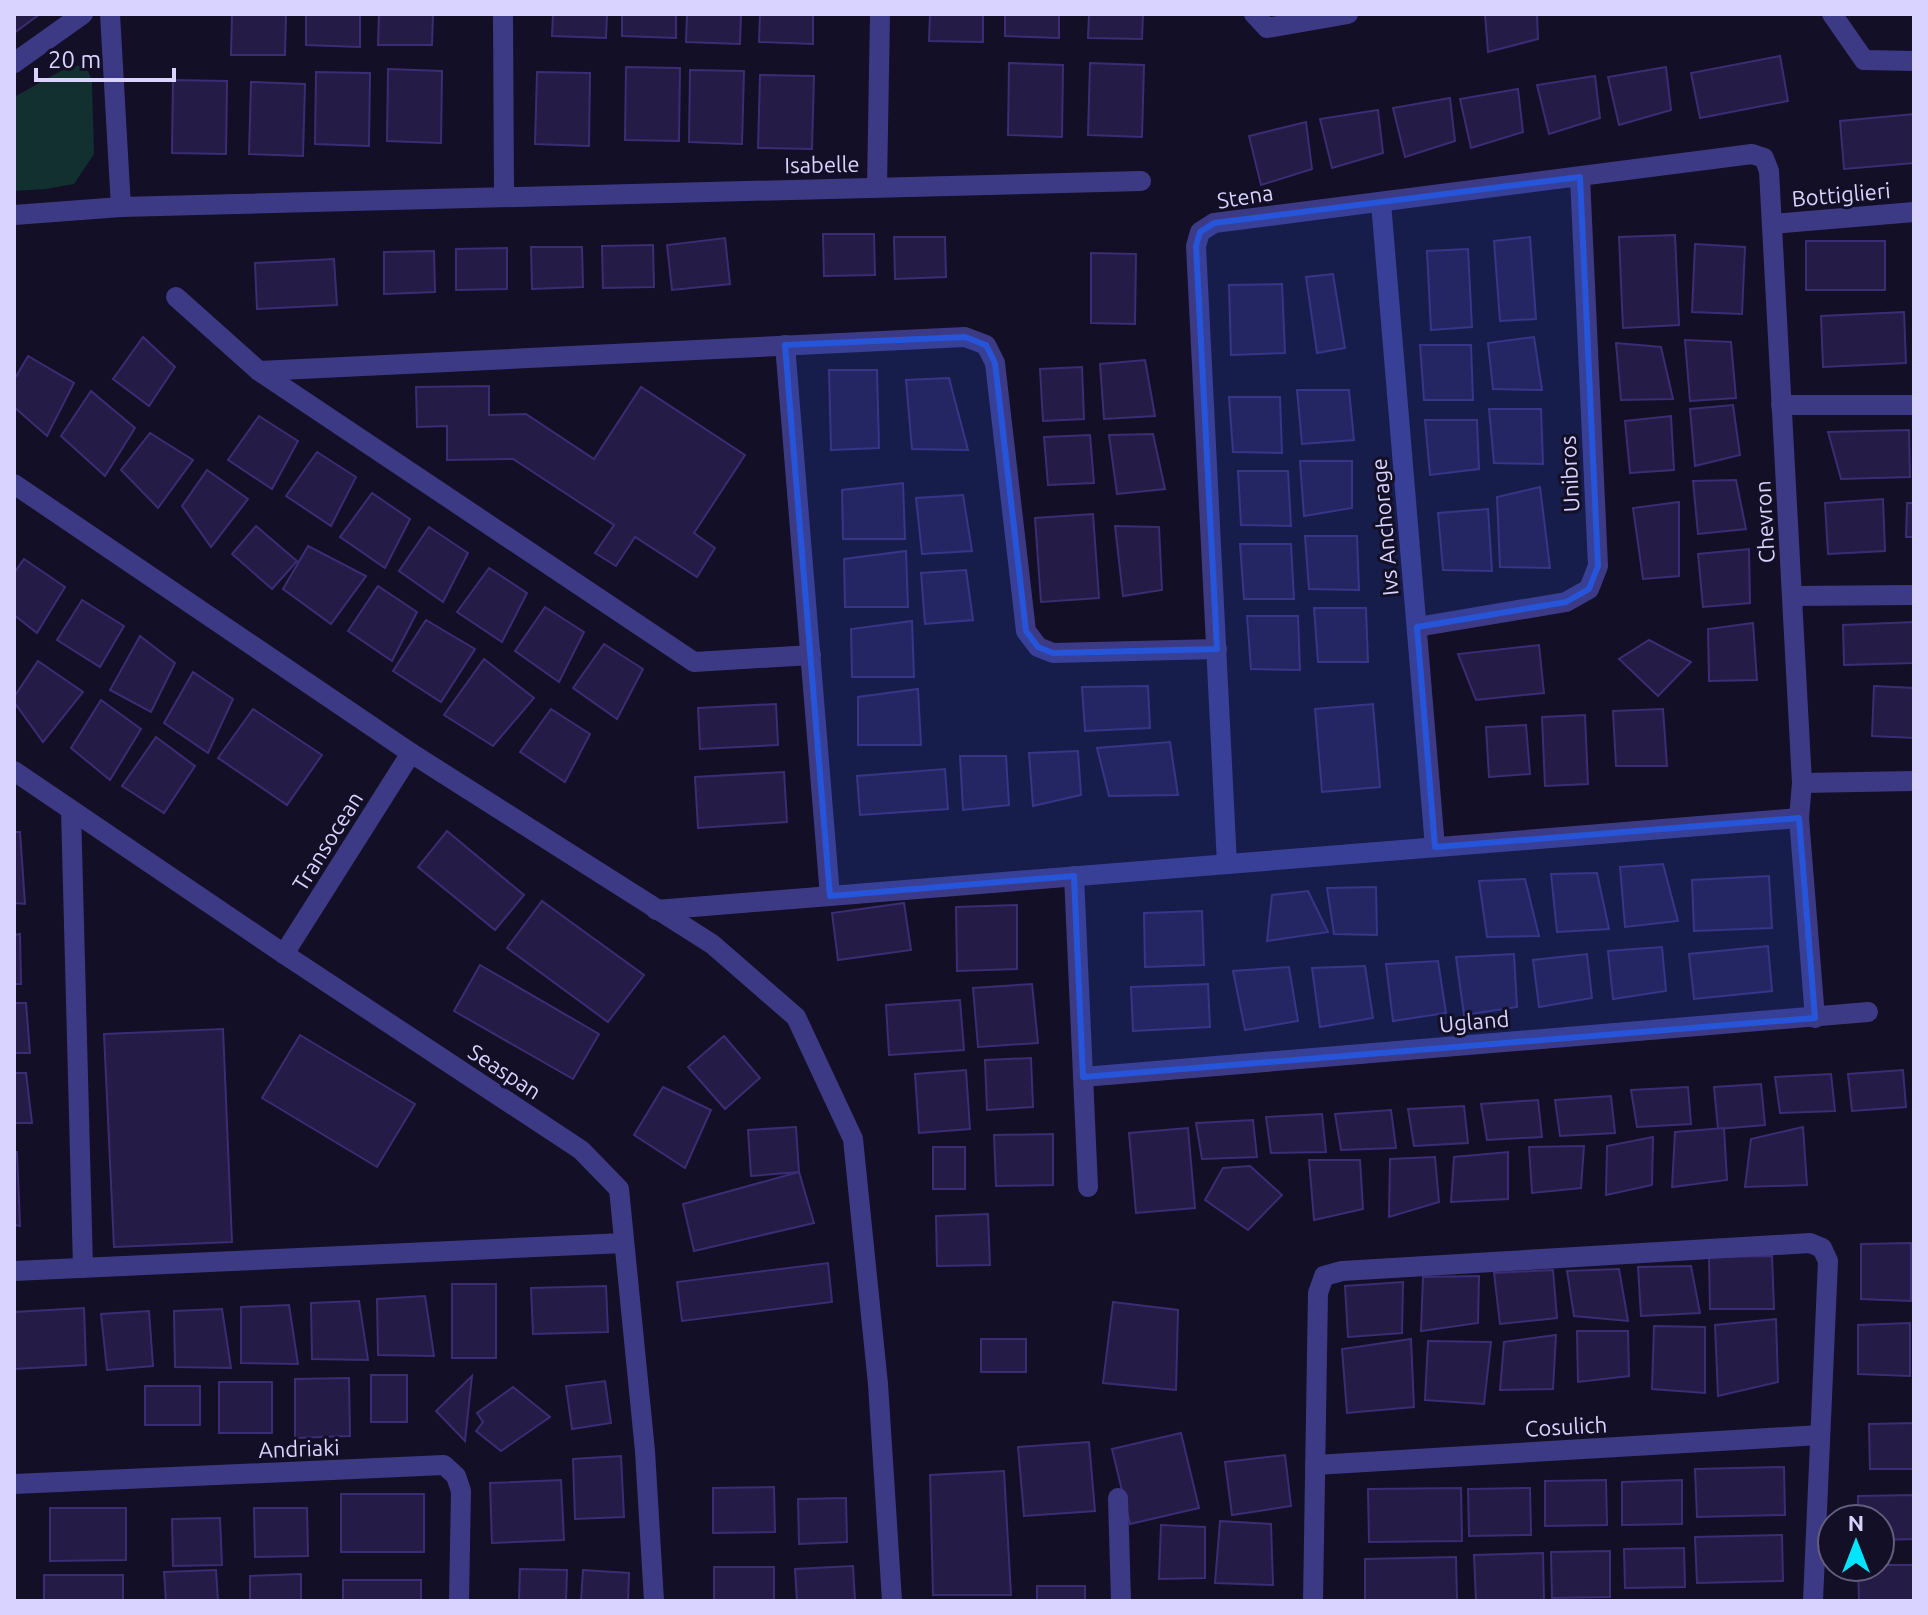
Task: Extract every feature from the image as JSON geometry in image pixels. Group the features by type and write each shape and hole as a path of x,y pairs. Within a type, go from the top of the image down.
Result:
{"street":[{"path":"14,63 83,14"},
{"path":"110,14 121,207"},
{"path":"503,14 504,195"},
{"path":"877,187 880,14"},
{"path":"1254,14 1267,28 1348,14"},
{"path":"1832,14 1864,60 1914,61"},
{"name":"Stena","path":"1227,864 1196,246 1200,232 1214,223 1752,154 1764,158 1769,171 1772,224"},
{"name":"Unibros","path":"1417,627 1566,602 1589,589 1598,566 1580,177"},
{"name":"Isabelle","path":"14,215 121,207 504,195 1141,181"},
{"name":"Ivs Anchorage","path":"1381,203 1435,847"},
{"name":"Bottiglieri","path":"1772,224 1914,212"},
{"name":"Chevron","path":"1772,224 1802,783 1799,818 1815,1018"},
{"path":"176,297 259,371 694,662 811,655"},
{"path":"259,371 965,337 986,345 995,363 1026,631 1038,647 1053,653 1217,649"},
{"path":"785,345 830,896"},
{"path":"1781,405 1914,405"},
{"path":"14,484 411,753 712,944 796,1017 853,1139 878,1384 892,1601"},
{"path":"1792,596 1914,595"},
{"name":"Transocean","path":"284,954 411,753"},
{"name":"Seaspan","path":"14,771 581,1150 619,1189 645,1451 654,1601"},
{"path":"1802,783 1914,781"},
{"path":"71,810 83,1268"},
{"path":"656,910 1799,818"},
{"path":"1074,876 1088,1187"},
{"name":"Ugland","path":"1083,1077 1868,1012"},
{"path":"14,1271 624,1243"},
{"path":"1313,1601 1318,1293 1324,1276 1342,1271 1810,1243 1822,1248 1828,1261 1813,1601"},
{"name":"Cosulich","path":"1315,1465 1820,1435"},
{"name":"Andriaki","path":"14,1484 444,1465 456,1476 461,1491 459,1601"},
{"path":"1118,1498 1121,1601"}],"highlighted area":[{"path":"1580,177 1598,566 1589,589 1566,602 1417,627 1435,847 1799,818 1815,1018 1083,1077 1074,876 830,896 785,345 965,337 986,345 995,363 1026,631 1038,647 1053,653 1217,649 1196,246 1200,232 1214,223"}],"green space":[{"path":"86,65 92,82 94,154 74,184 14,191 14,97 68,67"}],"building":[{"path":"14,14 40,14 14,33"},
{"path":"232,14 286,14 285,55 231,55"},
{"path":"306,14 360,14 360,47 306,45"},
{"path":"379,14 433,14 432,45 378,45"},
{"path":"553,14 607,14 606,38 552,36"},
{"path":"622,14 676,14 676,38 622,36"},
{"path":"687,14 741,14 740,44 686,42"},
{"path":"760,14 813,14 813,44 759,42"},
{"path":"930,14 983,14 983,42 929,41"},
{"path":"1005,14 1059,14 1059,38 1005,36"},
{"path":"1089,14 1143,14 1142,39 1088,38"},
{"path":"1485,14 1537,14 1538,39 1488,52"},
{"path":"1780,56 1788,101 1700,118 1691,73"},
{"path":"1009,63 1063,65 1062,137 1008,135"},
{"path":"1090,63 1144,65 1142,137 1088,135"},
{"path":"626,67 680,68 679,141 625,140"},
{"path":"1666,67 1671,110 1619,125 1608,77"},
{"path":"388,69 442,71 441,143 387,141"},
{"path":"690,70 744,71 742,144 689,142"},
{"path":"316,72 370,73 369,146 315,144"},
{"path":"537,72 590,73 589,146 535,144"},
{"path":"760,75 814,76 812,149 758,148"},
{"path":"1595,76 1600,118 1549,134 1537,85"},
{"path":"173,80 227,81 226,154 172,153"},
{"path":"251,82 305,84 303,156 249,154"},
{"path":"1518,89 1523,132 1471,148 1460,99"},
{"path":"1450,98 1455,141 1405,157 1393,108"},
{"path":"1378,110 1383,153 1332,168 1320,119"},
{"path":"1914,114 1914,163 1844,169 1840,121"},
{"path":"1306,122 1312,169 1261,185 1249,136"},
{"path":"823,234 874,234 875,275 824,276"},
{"path":"1675,235 1679,325 1623,328 1619,237"},
{"path":"894,237 945,237 946,277 895,279"},
{"path":"1530,237 1536,319 1500,321 1494,241"},
{"path":"725,238 730,284 672,290 667,245"},
{"path":"1806,241 1885,241 1885,290 1806,290"},
{"path":"1695,244 1745,247 1742,314 1692,312"},
{"path":"653,245 654,287 603,288 602,246"},
{"path":"531,247 582,247 583,287 532,289"},
{"path":"507,248 507,289 456,290 456,249"},
{"path":"1468,249 1472,327 1431,330 1427,251"},
{"path":"434,251 435,292 384,294 384,252"},
{"path":"1091,253 1136,254 1135,324 1091,323"},
{"path":"334,259 337,305 257,309 255,263"},
{"path":"1333,274 1345,348 1317,353 1306,277"},
{"path":"1282,284 1285,353 1231,355 1229,285"},
{"path":"1904,312 1906,363 1823,367 1821,316"},
{"path":"143,337 175,367 149,406 113,379"},
{"path":"1534,337 1542,390 1493,389 1488,343"},
{"path":"1685,340 1731,342 1736,398 1690,401"},
{"path":"1616,343 1661,347 1673,399 1621,400"},
{"path":"1420,345 1471,345 1473,400 1424,400"},
{"path":"28,356 74,383 47,436 14,407 14,380"},
{"path":"1145,360 1155,416 1104,419 1100,364"},
{"path":"1082,367 1084,419 1043,421 1040,369"},
{"path":"829,370 877,370 879,448 831,450"},
{"path":"949,378 968,450 912,449 906,380"},
{"path":"489,386 489,415 526,414 594,459 641,387 745,455 694,533 715,548 697,577 635,537 616,566 595,553 614,525 513,459 447,460 447,426 417,427 416,387"},
{"path":"1297,390 1349,390 1354,440 1302,444"},
{"path":"91,391 135,428 105,476 61,436"},
{"path":"1229,397 1280,397 1282,453 1233,452"},
{"path":"1733,405 1740,455 1695,466 1690,409"},
{"path":"1489,409 1541,409 1543,464 1494,463"},
{"path":"259,416 298,441 272,489 228,460"},
{"path":"1671,416 1674,470 1630,473 1625,421"},
{"path":"1425,420 1477,420 1479,469 1430,475"},
{"path":"1909,430 1910,477 1841,479 1828,432"},
{"path":"150,433 193,460 158,508 121,470"},
{"path":"1153,434 1165,489 1117,494 1109,435"},
{"path":"1090,435 1094,483 1048,485 1044,437"},
{"path":"317,452 356,477 331,526 286,496"},
{"path":"1300,461 1352,461 1352,508 1304,516"},
{"path":"207,470 248,499 211,547 182,506"},
{"path":"1238,471 1288,471 1291,526 1241,525"},
{"path":"1736,480 1746,529 1698,534 1693,481"},
{"path":"903,483 905,539 843,539 842,490"},
{"path":"1540,487 1550,568 1500,567 1497,497"},
{"path":"372,493 410,519 385,568 340,537"},
{"path":"963,495 972,551 922,554 916,498"},
{"path":"1883,499 1885,551 1828,554 1825,503"},
{"path":"1679,502 1679,576 1643,579 1633,508"},
{"path":"1907,503 1914,503 1914,537 1906,537"},
{"path":"1488,509 1492,571 1443,570 1438,513"},
{"path":"1093,514 1099,598 1041,602 1035,518"},
{"path":"256,526 297,561 272,589 232,554"},
{"path":"1115,526 1159,527 1162,590 1123,596"},
{"path":"429,527 468,553 443,602 399,571"},
{"path":"1305,536 1357,536 1359,590 1309,589"},
{"path":"1240,544 1291,544 1294,599 1244,599"},
{"path":"308,546 366,576 331,624 283,589"},
{"path":"1749,549 1750,603 1703,607 1698,554"},
{"path":"906,551 908,607 845,607 844,559"},
{"path":"24,559 65,587 37,633 14,615 14,573"},
{"path":"489,568 527,593 502,642 457,612"},
{"path":"966,570 973,620 925,624 921,573"},
{"path":"378,586 417,612 392,661 348,631"},
{"path":"82,600 124,626 100,667 57,640"},
{"path":"545,607 584,632 559,682 515,651"},
{"path":"1314,608 1366,608 1368,662 1318,662"},
{"path":"1247,616 1298,616 1300,670 1251,669"},
{"path":"426,620 475,649 441,702 393,671"},
{"path":"912,621 914,677 852,677 851,629"},
{"path":"1914,622 1914,663 1844,665 1843,625"},
{"path":"1753,623 1757,680 1709,681 1708,629"},
{"path":"140,636 175,663 151,712 110,690"},
{"path":"1649,640 1691,662 1658,696 1619,659"},
{"path":"604,644 643,669 617,719 573,688"},
{"path":"1539,645 1544,693 1476,700 1458,654"},
{"path":"484,659 534,698 493,746 444,715"},
{"path":"38,661 83,692 43,742 14,702 14,697"},
{"path":"193,672 233,699 208,753 164,723"},
{"path":"1148,686 1150,728 1085,731 1082,687"},
{"path":"1874,686 1914,688 1914,738 1872,736"},
{"path":"918,689 921,745 858,745 858,697"},
{"path":"101,700 141,729 110,780 71,748"},
{"path":"776,704 778,745 700,749 698,708"},
{"path":"1373,704 1380,787 1322,792 1315,709"},
{"path":"253,709 322,755 287,805 218,758"},
{"path":"551,709 590,734 565,782 520,752"},
{"path":"1663,709 1667,766 1616,766 1613,711"},
{"path":"1585,715 1588,784 1545,786 1542,717"},
{"path":"1526,725 1530,774 1489,777 1486,727"},
{"path":"156,737 195,766 164,813 122,786"},
{"path":"1170,742 1178,795 1109,796 1097,748"},
{"path":"1078,751 1081,795 1033,806 1029,753"},
{"path":"960,756 1006,756 1009,805 963,810"},
{"path":"945,769 948,809 860,815 857,776"},
{"path":"784,772 787,822 698,828 695,777"},
{"path":"447,831 524,895 495,930 418,867"},
{"path":"14,832 20,832 25,904 14,903"},
{"path":"1663,864 1678,921 1625,927 1620,867"},
{"path":"1597,873 1609,929 1557,932 1551,874"},
{"path":"1769,876 1772,928 1694,931 1692,880"},
{"path":"1525,879 1539,936 1487,937 1479,881"},
{"path":"1376,887 1377,935 1334,934 1327,888"},
{"path":"1308,891 1328,932 1267,941 1272,895"},
{"path":"542,901 644,975 608,1022 507,948"},
{"path":"904,903 911,950 838,960 832,913"},
{"path":"1017,905 1017,969 957,971 956,907"},
{"path":"1202,911 1204,965 1145,967 1144,913"},
{"path":"20,934 21,984 14,984 14,935"},
{"path":"1768,946 1772,991 1694,999 1689,954"},
{"path":"1662,947 1666,991 1613,999 1608,951"},
{"path":"1514,954 1517,1007 1464,1015 1456,957"},
{"path":"1587,954 1592,998 1539,1007 1533,960"},
{"path":"1438,961 1446,1013 1393,1021 1386,964"},
{"path":"480,965 599,1034 573,1079 454,1011"},
{"path":"1365,966 1373,1018 1320,1027 1312,968"},
{"path":"1289,967 1298,1021 1245,1030 1233,971"},
{"path":"1032,984 1038,1043 978,1047 973,988"},
{"path":"1208,984 1210,1027 1133,1031 1131,987"},
{"path":"960,1000 964,1050 889,1055 886,1005"},
{"path":"14,1003 26,1003 30,1053 14,1053"},
{"path":"223,1029 232,1242 114,1247 104,1034"},
{"path":"300,1035 415,1104 377,1167 262,1098"},
{"path":"724,1036 760,1078 725,1109 688,1067"},
{"path":"1031,1058 1033,1107 987,1110 985,1060"},
{"path":"966,1070 970,1129 919,1133 915,1074"},
{"path":"1903,1070 1906,1107 1852,1111 1848,1074"},
{"path":"14,1073 26,1073 32,1123 14,1123"},
{"path":"1831,1074 1835,1111 1780,1113 1775,1077"},
{"path":"1761,1084 1765,1125 1718,1129 1714,1087"},
{"path":"663,1087 711,1110 685,1168 634,1135"},
{"path":"1688,1087 1691,1124 1637,1127 1631,1090"},
{"path":"1611,1096 1615,1133 1560,1136 1555,1100"},
{"path":"1538,1100 1542,1137 1487,1140 1481,1104"},
{"path":"1464,1106 1468,1143 1414,1146 1408,1109"},
{"path":"1391,1110 1396,1148 1341,1150 1335,1114"},
{"path":"1322,1114 1326,1152 1271,1153 1266,1117"},
{"path":"1253,1120 1257,1157 1202,1159 1196,1123"},
{"path":"796,1127 799,1172 751,1176 748,1130"},
{"path":"1803,1127 1807,1185 1745,1187 1751,1139"},
{"path":"1188,1128 1195,1208 1136,1213 1129,1133"},
{"path":"1724,1128 1727,1180 1672,1187 1675,1132"},
{"path":"1053,1134 1053,1185 996,1186 994,1135"},
{"path":"1653,1137 1652,1185 1606,1195 1607,1146"},
{"path":"1584,1146 1581,1188 1532,1193 1529,1147"},
{"path":"933,1147 965,1147 965,1189 933,1189"},
{"path":"14,1152 17,1152 20,1226 14,1225"},
{"path":"1508,1152 1508,1199 1451,1202 1454,1157"},
{"path":"1435,1157 1439,1202 1389,1217 1390,1159"},
{"path":"1309,1160 1360,1160 1363,1209 1314,1220"},
{"path":"1250,1166 1282,1195 1248,1230 1205,1200 1223,1168"},
{"path":"799,1172 814,1223 694,1251 683,1204"},
{"path":"988,1214 990,1265 937,1266 936,1216"},
{"path":"1911,1243 1911,1301 1861,1299 1861,1244"},
{"path":"1772,1256 1774,1309 1710,1309 1709,1257"},
{"path":"828,1263 832,1302 682,1321 677,1282"},
{"path":"1691,1266 1700,1313 1641,1316 1638,1267"},
{"path":"1619,1269 1628,1321 1574,1316 1567,1271"},
{"path":"1553,1270 1557,1318 1500,1324 1494,1273"},
{"path":"1479,1276 1478,1323 1421,1331 1423,1277"},
{"path":"1403,1282 1402,1333 1348,1337 1345,1286"},
{"path":"452,1284 496,1284 496,1358 452,1358"},
{"path":"606,1286 608,1332 533,1334 531,1288"},
{"path":"425,1296 434,1356 378,1355 377,1299"},
{"path":"359,1301 368,1360 312,1359 311,1303"},
{"path":"1113,1302 1178,1310 1176,1390 1103,1383"},
{"path":"289,1305 298,1364 241,1363 241,1307"},
{"path":"84,1308 86,1365 14,1369 14,1312"},
{"path":"222,1309 231,1368 175,1367 174,1311"},
{"path":"149,1311 153,1366 107,1370 101,1314"},
{"path":"1776,1319 1778,1382 1718,1396 1715,1325"},
{"path":"1910,1323 1910,1376 1858,1374 1858,1325"},
{"path":"1654,1326 1705,1327 1705,1393 1652,1389"},
{"path":"1577,1331 1628,1331 1629,1376 1578,1382"},
{"path":"1556,1335 1553,1389 1500,1390 1504,1342"},
{"path":"981,1339 1026,1339 1026,1372 981,1372"},
{"path":"1411,1339 1414,1407 1347,1413 1342,1349"},
{"path":"1428,1341 1491,1342 1484,1404 1425,1400"},
{"path":"371,1375 407,1375 407,1422 371,1422"},
{"path":"472,1376 465,1441 436,1411"},
{"path":"349,1378 350,1436 295,1438 295,1379"},
{"path":"605,1381 611,1423 572,1429 566,1386"},
{"path":"219,1382 272,1382 272,1433 219,1433"},
{"path":"145,1386 200,1386 200,1425 145,1425"},
{"path":"513,1387 550,1417 501,1451 476,1431 483,1422 477,1413"},
{"path":"1914,1423 1914,1469 1870,1469 1869,1424"},
{"path":"1181,1433 1199,1508 1130,1524 1112,1449"},
{"path":"1089,1442 1095,1511 1024,1516 1018,1447"},
{"path":"1285,1455 1291,1506 1232,1515 1225,1462"},
{"path":"621,1456 624,1517 575,1519 573,1459"},
{"path":"1784,1467 1785,1515 1697,1517 1695,1469"},
{"path":"1004,1471 1011,1595 933,1595 930,1475"},
{"path":"561,1480 564,1540 492,1543 490,1483"},
{"path":"1606,1480 1607,1525 1545,1526 1545,1481"},
{"path":"1682,1480 1682,1524 1622,1525 1622,1482"},
{"path":"774,1487 775,1532 713,1533 713,1488"},
{"path":"1461,1488 1462,1541 1369,1542 1368,1489"},
{"path":"1530,1488 1531,1535 1469,1536 1468,1489"},
{"path":"341,1494 424,1494 424,1552 341,1552"},
{"path":"1914,1495 1914,1539 1896,1540 1896,1503 1858,1503 1858,1496"},
{"path":"846,1498 847,1542 799,1544 798,1499"},
{"path":"50,1508 126,1508 126,1560 50,1561"},
{"path":"254,1508 307,1508 308,1556 255,1557"},
{"path":"220,1518 222,1565 173,1566 172,1519"},
{"path":"1220,1521 1271,1524 1273,1585 1215,1583"},
{"path":"1161,1525 1205,1527 1205,1578 1159,1579"},
{"path":"1782,1535 1783,1581 1697,1583 1695,1537"},
{"path":"1684,1548 1685,1587 1625,1588 1624,1549"},
{"path":"1610,1551 1610,1597 1552,1598 1551,1552"},
{"path":"1543,1553 1544,1601 1476,1601 1474,1555"},
{"path":"1456,1557 1457,1601 1365,1601 1365,1559"},
{"path":"1896,1565 1914,1565 1914,1601 1859,1601 1858,1583 1896,1583"},
{"path":"853,1566 855,1601 797,1601 795,1569"},
{"path":"714,1567 774,1567 774,1601 714,1601"},
{"path":"520,1569 567,1570 566,1601 519,1601"},
{"path":"216,1570 218,1601 166,1601 164,1572"},
{"path":"583,1570 629,1573 628,1601 581,1601"},
{"path":"301,1574 301,1601 250,1601 250,1576"},
{"path":"44,1575 123,1575 123,1601 44,1601"},
{"path":"343,1580 421,1580 421,1601 343,1601"},
{"path":"1037,1586 1085,1586 1085,1601 1037,1601"}]}
